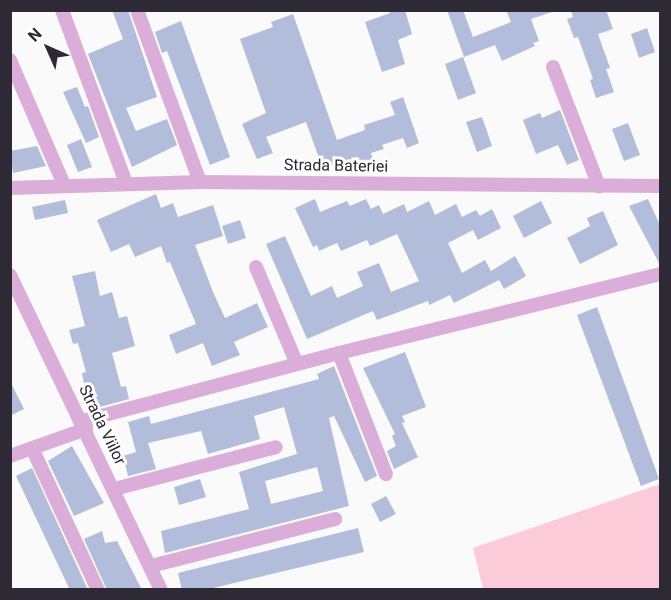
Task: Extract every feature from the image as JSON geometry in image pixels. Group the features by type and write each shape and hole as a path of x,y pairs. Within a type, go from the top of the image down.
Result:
{"street":[{"path":"62,10 126,183"},
{"path":"136,10 200,182"},
{"path":"10,60 64,185"},
{"path":"553,67 599,186"},
{"name":"Strada Bateriei","path":"10,188 200,182 660,186"},
{"path":"256,267 297,364"},
{"path":"10,456 84,425 297,364 660,273"},
{"name":"Strada Viilor","path":"10,275 84,425 161,590"},
{"path":"339,353 386,474"},
{"path":"114,489 276,447"},
{"path":"32,448 98,590"},
{"path":"151,566 336,519"}],"shaded area":[{"path":"660,484 660,589 483,589 473,548"}],"building":[{"path":"112,10 128,10 157,97 126,108 136,131 167,119 177,145 132,167 88,54 123,39"},
{"path":"389,10 405,10 412,34 398,40 405,64 382,72 365,22 390,13"},
{"path":"447,10 463,10 473,37 511,22 506,10 552,12 531,19 539,41 533,43 535,46 502,61 495,45 464,57"},
{"path":"571,10 606,10 613,29 598,34 610,68 606,69 614,92 596,98 590,80 593,79 578,37 574,38 567,19 573,17"},
{"path":"293,14 337,140 365,130 364,125 395,115 390,102 403,97 419,143 407,148 403,138 382,145 384,149 371,153 374,162 361,167 357,157 323,169 306,122 266,137 273,153 257,159 242,124 266,113 240,39 273,27 271,22"},
{"path":"181,21 230,157 210,165 167,51 162,53 155,32"},
{"path":"647,28 655,52 639,58 631,34"},
{"path":"463,57 476,93 458,100 445,64"},
{"path":"77,87 85,107 88,106 99,137 86,143 63,92"},
{"path":"560,110 579,160 567,165 558,145 536,154 523,120 540,113 542,118"},
{"path":"482,117 492,146 477,152 466,122"},
{"path":"628,123 640,155 624,161 612,129"},
{"path":"81,139 92,167 78,172 67,145"},
{"path":"37,146 46,166 13,173 10,151"},
{"path":"156,194 161,208 173,203 178,217 213,205 223,236 195,245 213,292 225,318 257,303 268,327 234,342 240,355 212,366 203,343 176,354 169,335 196,324 161,246 135,257 129,244 111,252 97,220"},
{"path":"315,199 320,212 347,201 350,206 366,199 371,209 379,205 383,214 404,204 407,212 429,201 435,215 456,204 462,217 476,210 480,216 492,209 501,228 478,240 473,230 448,243 462,273 485,260 491,271 515,256 526,276 504,289 499,280 454,303 450,295 429,305 428,301 377,320 373,311 307,339 266,244 285,236 311,296 332,286 337,298 363,286 357,272 379,263 391,292 419,281 397,234 370,246 367,240 341,251 337,243 319,251 317,245 313,247 295,208"},
{"path":"648,199 660,225 660,265 629,206"},
{"path":"65,200 68,213 35,220 32,207"},
{"path":"541,201 552,223 524,238 513,216"},
{"path":"603,211 618,245 580,264 567,238 590,226 587,218"},
{"path":"240,220 246,238 228,244 222,226"},
{"path":"95,271 100,296 112,292 119,318 127,316 135,346 112,353 121,387 126,386 129,399 89,410 82,373 86,372 78,343 73,344 69,330 85,326 72,276"},
{"path":"597,307 659,479 641,486 577,315"},
{"path":"405,352 426,407 402,416 405,422 402,423 418,457 394,469 387,451 396,446 392,436 395,434 363,368"},
{"path":"334,366 377,476 365,482 334,416 329,418 349,506 165,553 161,531 249,509 239,472 297,454 284,407 254,416 260,439 208,454 201,431 148,443 156,469 128,476 123,456 136,452 128,422 149,416 151,424 319,379 317,374","holes":["317,467 323,491 271,504 265,481"]},
{"path":"10,381 24,409 10,416"},
{"path":"72,446 104,503 74,516 48,461"},
{"path":"32,468 88,590 70,590 16,476"},
{"path":"200,479 206,497 179,505 174,487"},
{"path":"386,496 396,514 380,522 371,504"},
{"path":"358,528 364,552 205,590 182,590 178,573"},
{"path":"102,531 105,543 117,541 142,590 107,590 84,539"}]}
